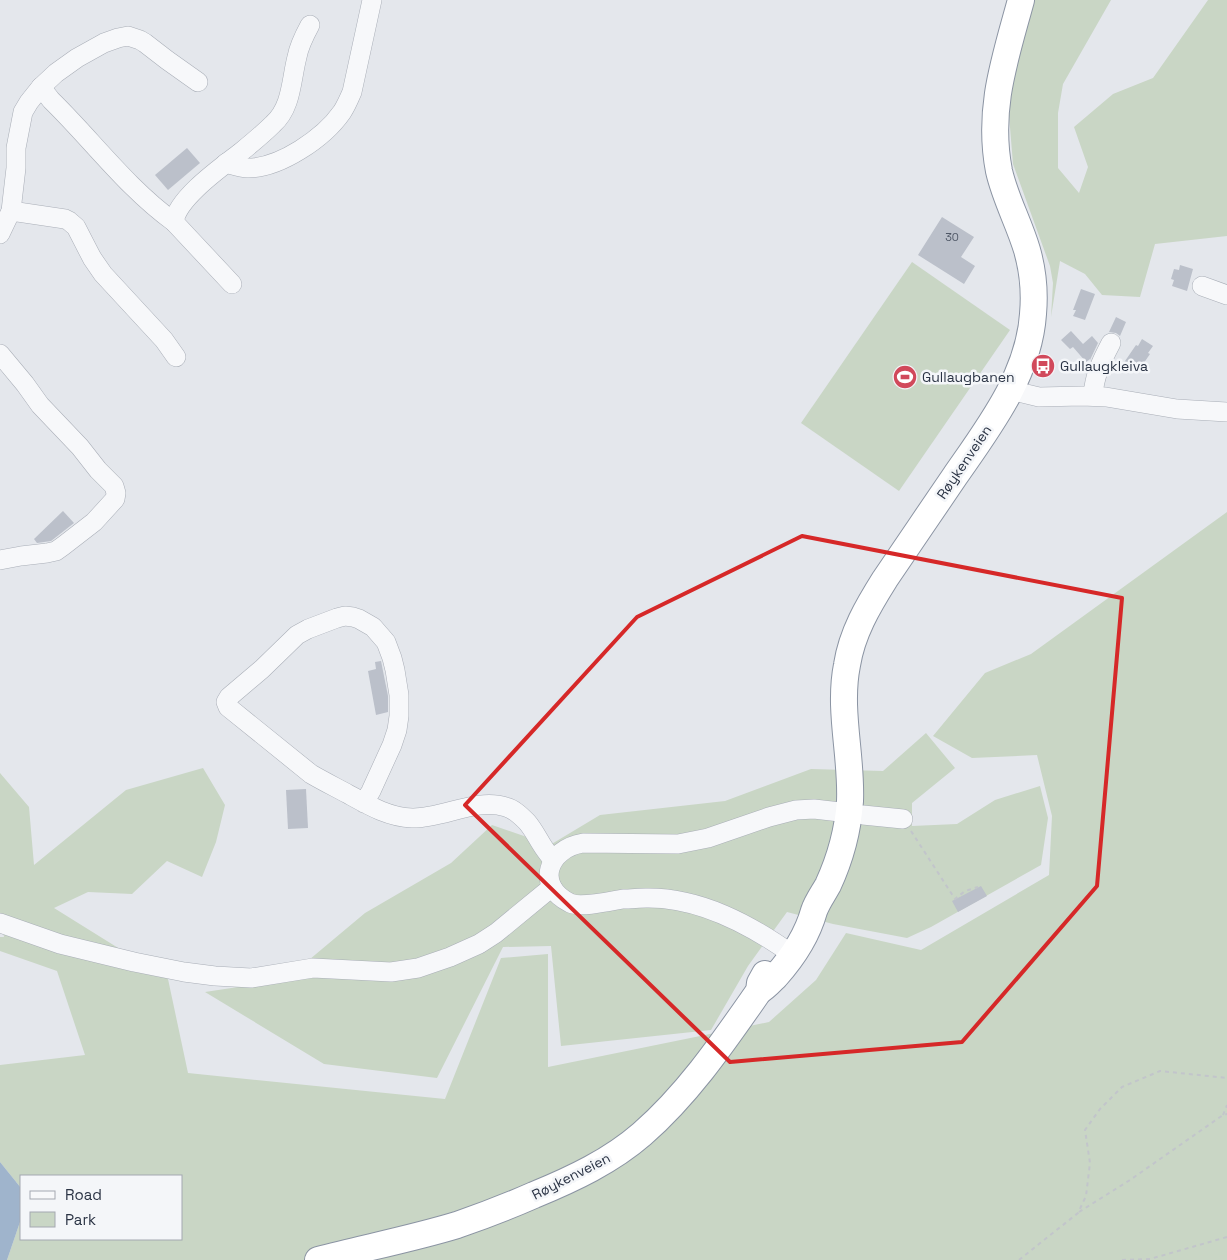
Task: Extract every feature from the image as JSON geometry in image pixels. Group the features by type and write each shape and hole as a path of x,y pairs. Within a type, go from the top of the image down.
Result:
{"highway":[{"name":"Røykenveien","path":"318,1260 393,1242 494,1212 595,1167 615,1154 640,1135 668,1109 710,1060 759,991 760,983 772,961 787,950 808,915 814,910 836,864 843,844 847,823 850,787 844,687 846,666 855,634 865,612 885,579 984,434 1010,390 1022,365 1031,332 1034,293 1032,277 1026,250 1000,173 995,148 995,114 1001,76 1021,0"}],"street":[{"path":"226,163 248,168 272,164 311,143 327,130 342,113 352,92 372,0"},
{"path":"174,222 175,217 193,192 274,124 280,116 291,91 300,46 310,25"},
{"path":"0,234 11,211 16,168 16,148 23,112 41,87 56,73 77,58 104,43 128,36 145,43 198,82"},
{"path":"41,87 125,179 174,222 232,284"},
{"path":"11,211 65,219 76,227 92,258 103,274 164,340 176,358"},
{"path":"1202,286 1227,295"},
{"path":"1093,396 1096,377 1111,343"},
{"path":"0,354 40,405 114,486 116,493 115,499 94,522 56,551 47,554 0,560"},
{"path":"1010,390 1039,397 1093,396 1178,409 1227,412"},
{"path":"364,803 389,752 397,730 399,695 396,670 386,642 373,627 359,619 346,616 308,629 297,635 262,669 229,697 226,702 228,707 303,769 364,803 390,814 411,818 430,817 483,805 507,807 528,823 553,860"},
{"path":"787,950 745,924 706,908 681,901 658,898 624,899 575,905 560,896 552,887 549,877 553,860 560,852 574,844 678,844 708,838 769,817 796,810 814,809 840,812"},
{"path":"863,815 903,819"},
{"path":"0,923 60,944 184,972 236,978 262,977 313,968 391,972 418,968 464,952 496,934 552,887"}],"path":[{"path":"903,819 956,899 965,891 978,887"},
{"path":"1078,1213 1086,1196 1090,1163 1085,1130 1100,1109 1122,1087 1160,1071 1227,1078"},
{"path":"1223,1115 1227,1105"},
{"path":"1019,1260 1078,1213 1227,1114"},
{"path":"1122,1260 1150,1258 1227,1237"}],"highlighted area":[{"path":"802,536 1122,598 1097,886 962,1042 730,1062 465,805 637,617"}],"green space":[{"path":"1033,0 1111,0 1063,84 1058,113 1058,168 1079,193 1088,167 1074,127 1113,94 1153,78 1208,0 1227,0 1227,236 1155,244 1140,297 1102,295 1085,274 1060,261 1051,317 1053,283 1050,266 1013,164 1009,115 1011,90"},
{"name":"Gullaugbanen","path":"912,262 1010,330 899,491 801,423"},
{"path":"1227,512 1227,1260 7,1260 20,1222 20,1240 182,1240 182,1175 20,1175 20,1187 0,1162 0,1065 85,1055 57,971 0,951 0,937 4,937 0,915 0,773 29,807 34,865 126,790 203,768 225,805 216,842 202,877 167,861 132,894 88,892 54,908 168,979 188,1073 445,1099 501,958 548,954 548,1067 769,1022 816,980 846,933 921,950 1049,875 1052,816 1037,755 972,758 933,736 985,673 1031,654"},
{"path":"926,733 955,768 912,803 912,826 957,824 995,800 1040,786 1048,818 1041,865 931,927 907,938 833,924 787,912 748,966 711,1030 561,1046 551,946 503,947 437,1078 324,1064 205,992 285,980 365,913 451,863 492,825 550,845 600,815 725,801 811,769 883,771"}],"water":[{"path":"0,1162 20,1187 20,1222 7,1260 0,1260"}],"building":[{"path":"187,148 200,163 168,190 155,175"},
{"path":"942,217 974,237 961,257 975,266 964,284 918,255"},
{"path":"1180,265 1193,269 1187,291 1172,286 1174,280 1171,279 1174,269 1179,270"},
{"path":"1081,289 1095,294 1085,320 1073,316 1076,310 1073,310"},
{"path":"1116,317 1126,322 1120,336 1109,332"},
{"path":"1071,331 1083,344 1092,336 1098,343 1090,360 1086,362 1073,347 1070,349 1061,340"},
{"path":"1142,339 1153,346 1137,373 1123,364"},
{"path":"63,511 74,523 51,541 37,543 34,539"},
{"path":"381,661 388,696 388,712 376,715 368,671 376,669 375,662"},
{"path":"306,789 308,828 288,829 286,790"},
{"path":"981,886 987,896 958,912 952,901"}],"place":[{"name":"Gullaugkleiva","path":"1043,366"},
{"name":"Gullaugbanen","path":"905,377"}]}
